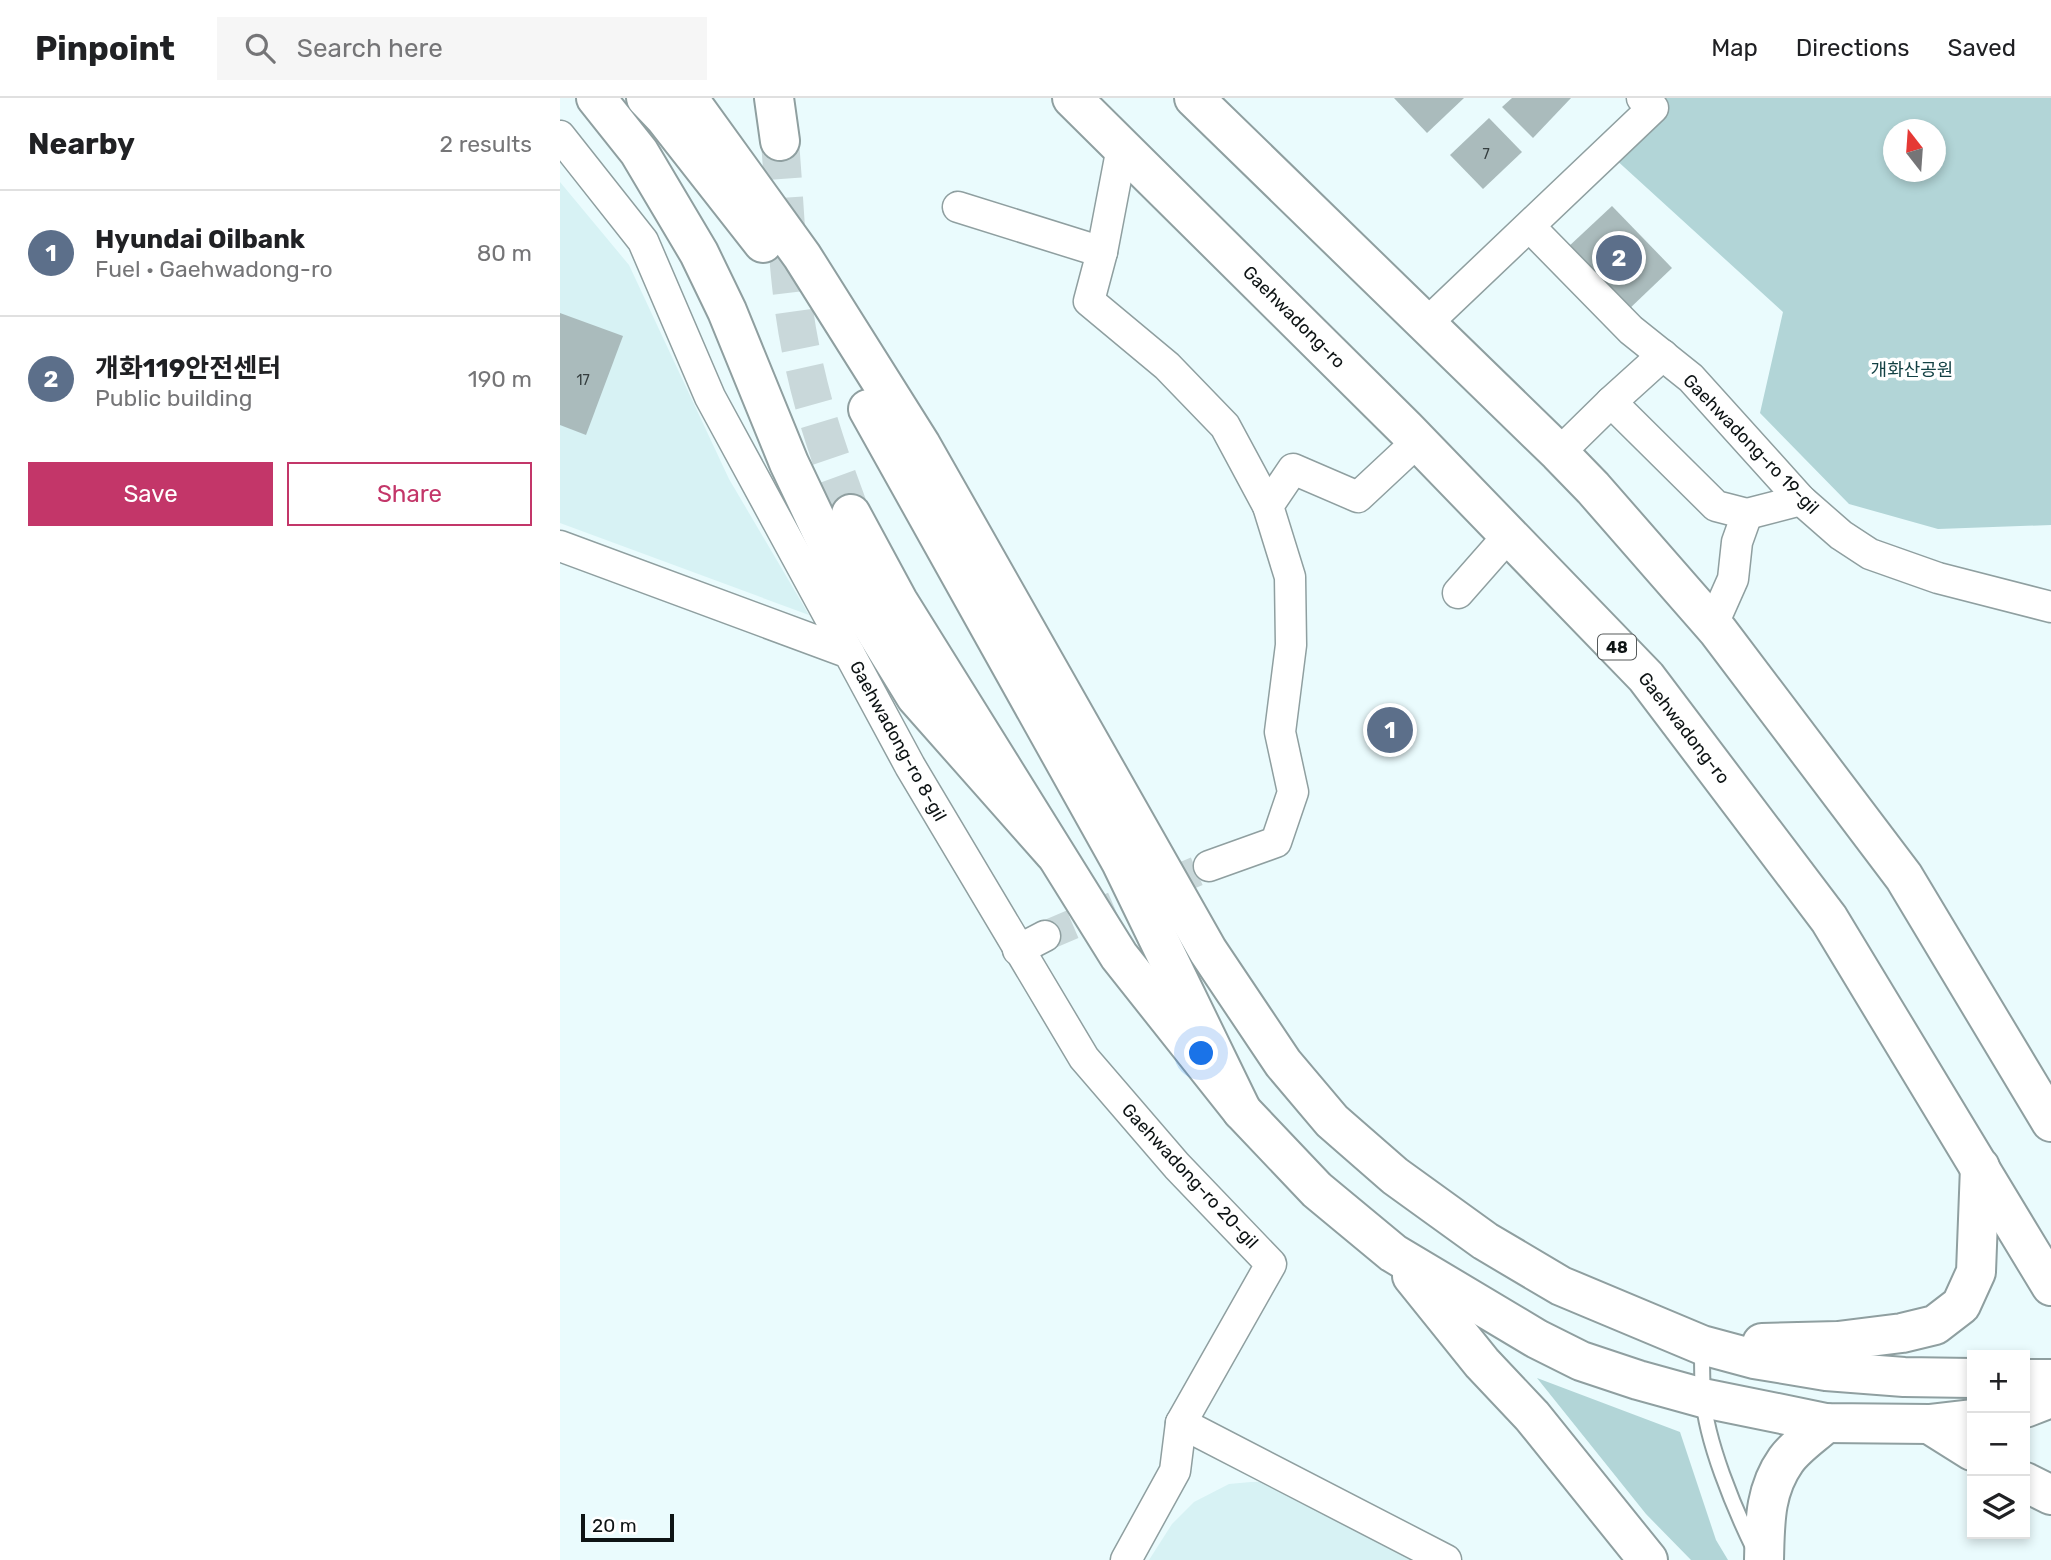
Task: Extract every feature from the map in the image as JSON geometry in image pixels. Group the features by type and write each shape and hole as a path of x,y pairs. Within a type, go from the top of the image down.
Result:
{"main road":[{"path":"596,98 639,152 699,253 727,312 789,463 846,583 916,697 1054,853"},
{"path":"646,98 665,118 775,259 884,434 1121,862 1242,1111"},
{"path":"688,98 802,256 921,445 1208,951 1283,1063 1332,1121 1395,1175 1485,1241 1561,1286 1702,1345 1754,1359 1826,1371 1904,1377 1967,1378"},
{"path":"774,98 780,141"},
{"name":"Gaehwadong-ro","path":"1072,98 1418,441 1646,677 1829,919 2051,1286"},
{"path":"1194,98 1559,453 1713,624 1904,877 2051,1122"},
{"path":"851,514 898,601 1119,956 1242,1111 1317,1189 1393,1252 1537,1339 1570,1355 1638,1380 1703,1398 1826,1423 1929,1424 1967,1420"},
{"path":"1992,1023 2051,1071"},
{"path":"1702,1345 1838,1341 1902,1333 1935,1325 1961,1305 1976,1272 1980,1167"},
{"path":"1393,1252 1482,1363 1532,1416 1648,1560"},
{"path":"2030,1379 2051,1378"},
{"path":"2030,1406 2051,1398"},
{"path":"1764,1560 1769,1491 1787,1459 1826,1423"},
{"path":"1929,1424 1967,1448"},
{"path":"2030,1484 2051,1495"}],"street":[{"path":"1427,323 1653,108 1642,98"},
{"path":"560,136 643,241 710,397 849,653"},
{"path":"1122,147 1102,252 1089,302 1167,366 1225,426 1268,506 1290,578 1290,645 1280,732 1293,792 1276,842 1209,866"},
{"path":"958,207 1102,252"},
{"name":"Gaehwadong-ro 19-gil","path":"1530,227 1631,330 1691,378 1801,500 1841,535 1870,554 1938,578 2051,607"},
{"path":"1559,453 1662,355"},
{"path":"1611,402 1716,506 1746,514 1801,500"},
{"path":"1268,506 1293,469 1358,496 1418,441"},
{"path":"1713,624 1733,579 1737,542 1746,514"},
{"path":"1458,593 1509,535"},
{"name":"Gaehwadong-ro 8-gil","path":"560,546 849,653 910,766 1084,1058"},
{"path":"1018,950 1045,936"},
{"name":"Gaehwadong-ro 20-gil","path":"1084,1058 1177,1166 1271,1264 1181,1423 1175,1471 1126,1560"},
{"path":"1181,1423 1446,1560"}],"lane":[{"path":"1702,1345 1703,1398 1712,1439 1735,1510 1759,1560"}],"shaded area":[{"path":"560,182 629,265 729,479 809,615 560,523"},
{"path":"1269,1482 1440,1560 1149,1560 1172,1524 1194,1502 1229,1484"}],"green space":[{"name":"개화산공원","path":"1646,98 2051,98 2051,525 1938,529 1849,504 1760,413 1783,312 1613,157"},
{"path":"1537,1378 1680,1432 1716,1540 1728,1560 1691,1560 1646,1514"}],"building":[{"path":"1394,98 1464,98 1427,133"},
{"path":"1512,98 1571,98 1533,138 1502,107"},
{"path":"1489,118 1522,152 1483,189 1450,155"},
{"path":"1612,206 1672,268 1627,311 1567,248"},
{"path":"560,313 623,336 586,435 560,425"}],"tunnel":[{"path":"780,141 790,279 798,333 818,419 851,514"},
{"path":"1045,936 1209,866"}],"place":[{"name":"개화119안전센터","path":"1619,258"},
{"name":"Hyundai Oilbank","path":"1390,730"}]}
